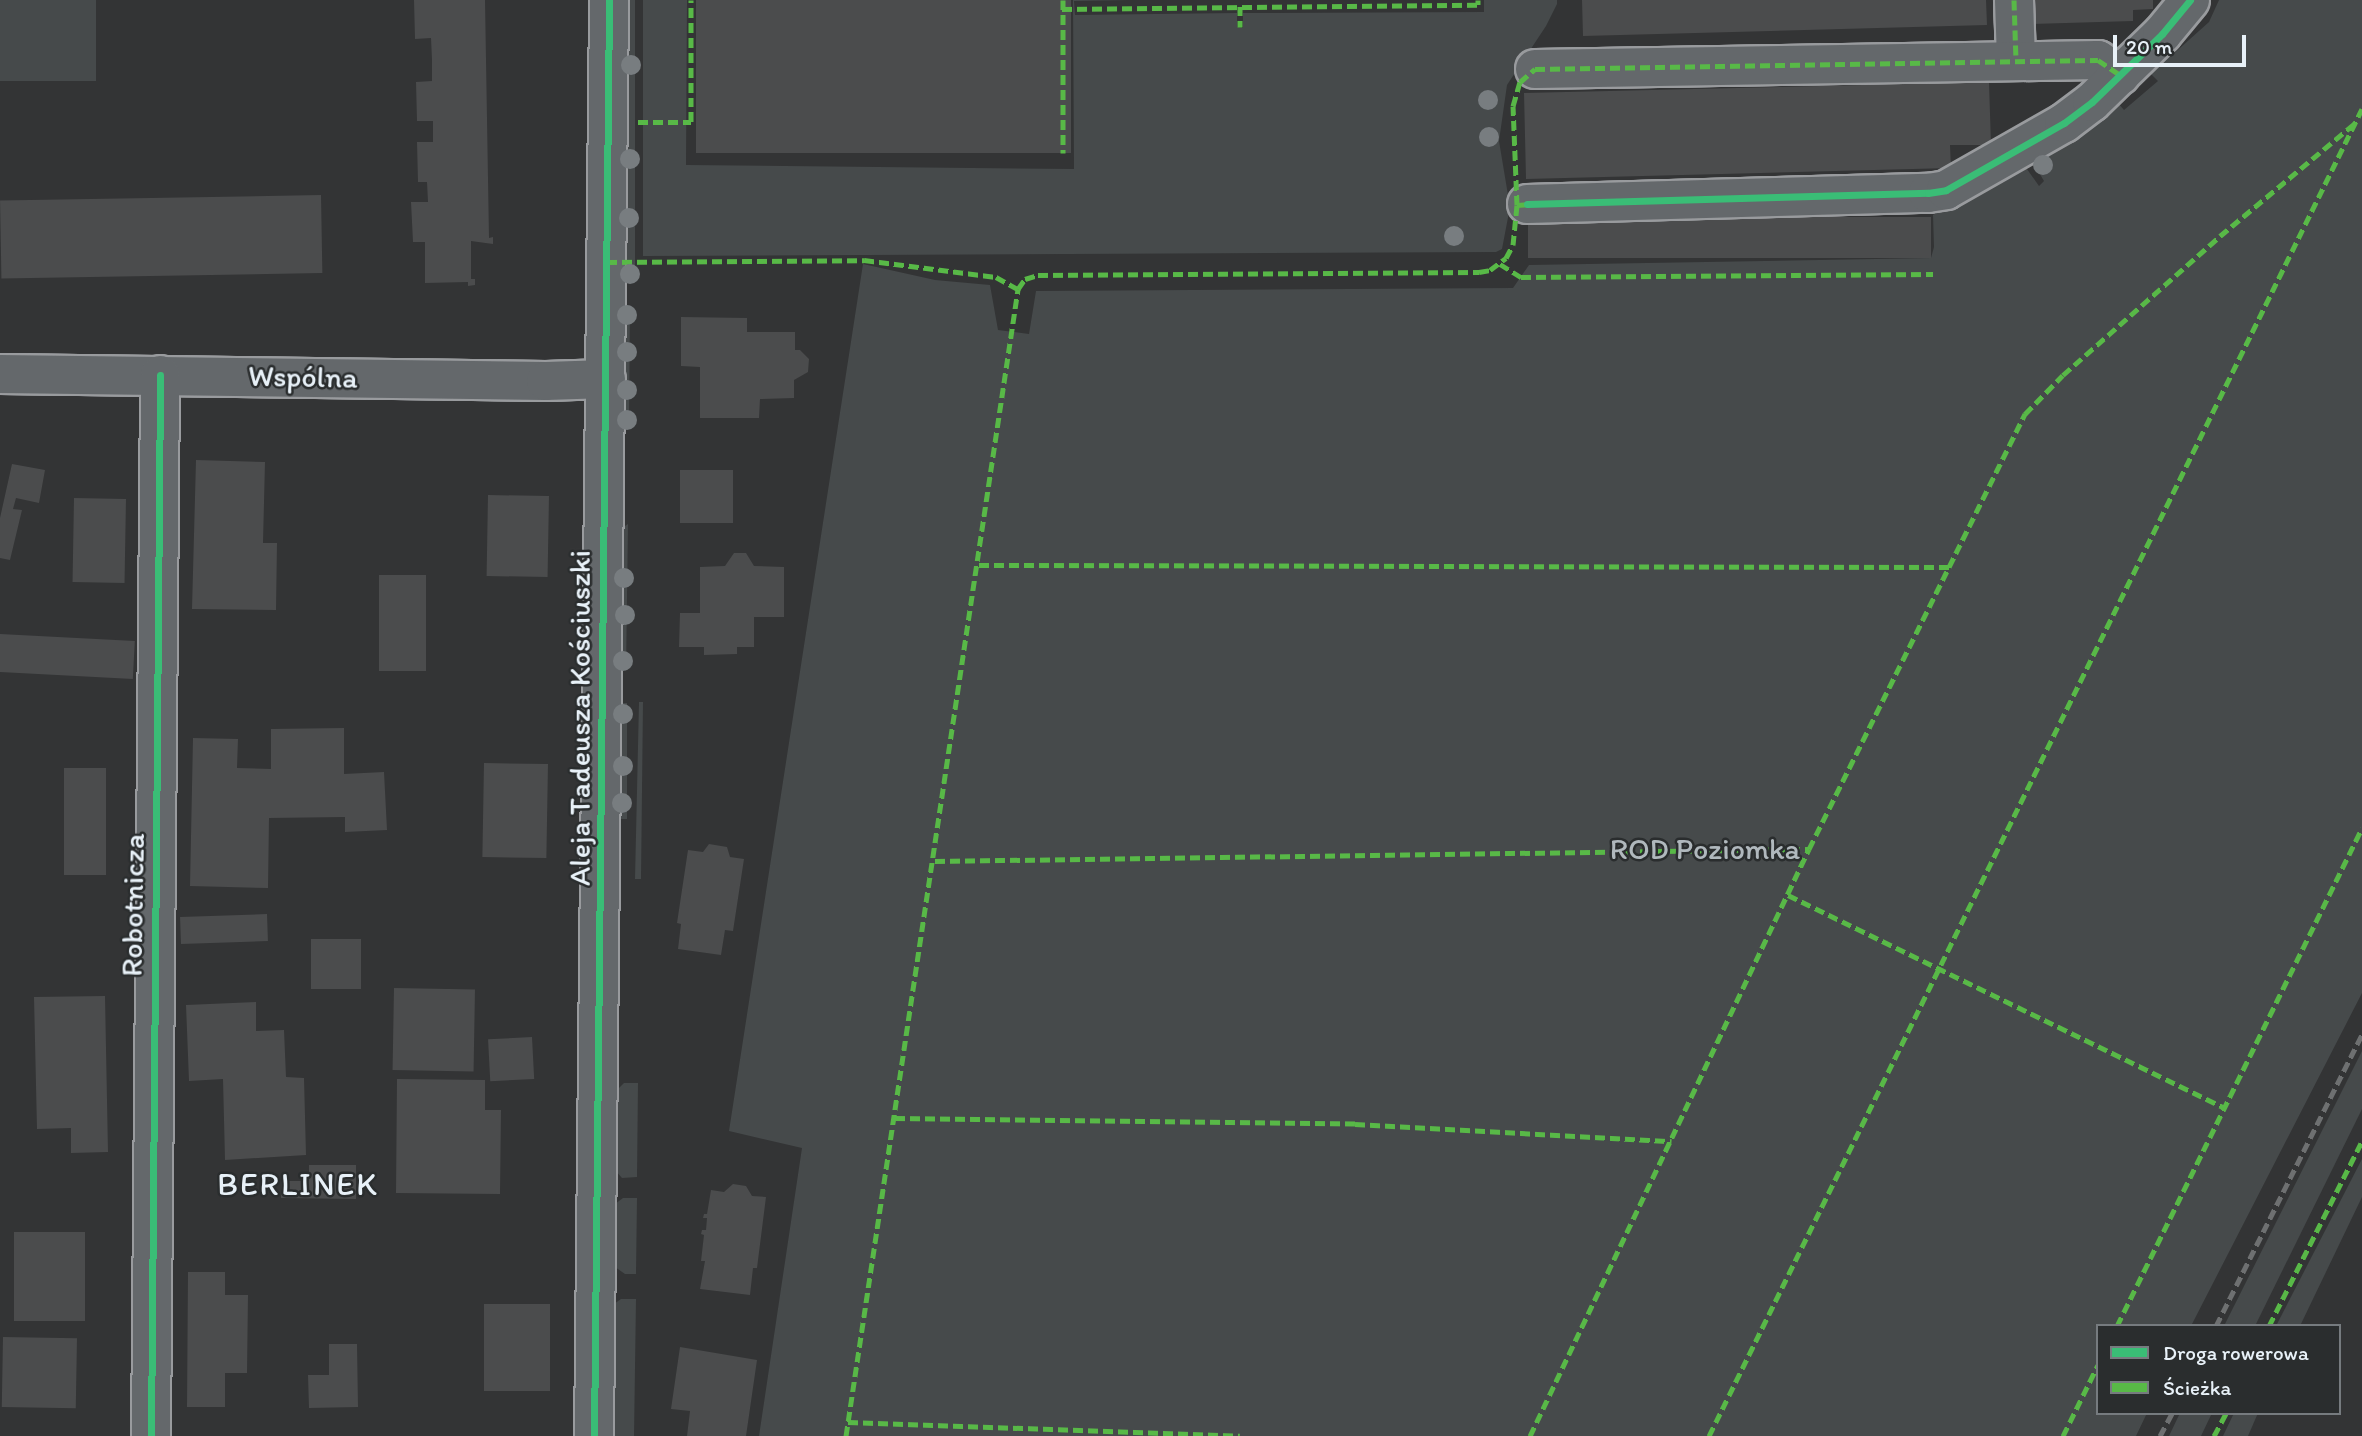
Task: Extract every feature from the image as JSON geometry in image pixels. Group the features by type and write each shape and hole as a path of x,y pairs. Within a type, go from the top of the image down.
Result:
{"street":[{"name":"Aleja Tadeusza Kościuszki","path":"594,1436 609,0"},
{"path":"2014,0 2017,60"},
{"path":"1527,204 1928,194 1946,190 2064,123 2120,75 2162,34 2190,0"},
{"path":"1535,69 2098,60 2120,75"},
{"name":"Wspólna","path":"0,374 545,381 606,379"},
{"name":"Robotnicza","path":"151,1436 160,375"}],"green space":[{"path":"0,0 96,0 96,81 0,81"},
{"path":"626,0 635,0 635,275 626,275"},
{"path":"643,0 687,0 686,165 1074,169 1073,0 1130,0 1074,1 1075,15 1237,13 1237,27 1243,28 1243,13 1484,12 1484,0 1557,0 1557,4 1546,26 1507,85 1499,141 1510,207 1502,249 1496,252 643,256"},
{"name":"ROD Poziomka","path":"2219,0 2362,0 2362,993 2192,1324 2096,1324 2096,1415 2146,1415 2136,1436 759,1436 802,1148 729,1131 863,264 935,280 990,285 998,330 1029,334 1036,291 1513,288 1529,265 1931,258 1934,247 1933,215 2022,162 2039,186 2044,181 2029,156 2118,103 2124,110 2158,81 2151,74 2209,22"},
{"path":"623,305 630,305 629,422 625,423 625,429 622,425"},
{"path":"628,524 626,671 621,668 622,528"},
{"path":"639,702 643,702 641,879 635,879"},
{"path":"619,703 627,703 627,819 619,819"},
{"path":"2362,1051 2362,1109 2256,1324 2225,1324"},
{"path":"624,1083 638,1083 637,1177 622,1178 615,1170 617,1090"},
{"path":"2362,1159 2362,1197 2301,1324 2277,1324"},
{"path":"623,1198 637,1198 636,1274 625,1274 615,1267 615,1204"},
{"path":"621,1299 636,1299 634,1436 613,1436 614,1304"},
{"path":"2179,1415 2211,1415 2201,1436 2169,1436"},
{"path":"2233,1415 2257,1415 2248,1436 2223,1436"}],"building":[{"path":"414,0 485,0 489,238 493,237 493,244 471,241 471,279 475,279 475,285 468,286 468,282 425,283 425,242 413,242 411,202 428,202 427,182 418,182 417,142 433,142 433,121 417,121 416,82 432,81 432,60 431,38 415,39"},
{"path":"696,0 1071,0 1071,153 696,153"},
{"path":"1582,0 1986,0 1987,25 1583,36"},
{"path":"2031,0 2153,0 2153,9 2133,10 2133,21 2032,24"},
{"path":"1989,82 1991,145 1950,145 1951,168 1526,179 1524,93"},
{"path":"321,195 322,273 1,279 0,201"},
{"path":"1528,217 1931,217 1931,258 1528,258"},
{"path":"681,317 747,318 747,332 795,332 795,350 800,350 809,359 808,372 794,380 794,398 760,399 759,418 700,418 700,367 681,366"},
{"path":"196,460 265,462 263,543 277,543 276,610 192,609"},
{"path":"12,464 45,470 39,503 16,498 13,509 22,510 10,560 0,558 0,518"},
{"path":"680,470 733,470 733,523 680,523"},
{"path":"488,495 549,496 548,577 487,576"},
{"path":"74,498 126,499 125,583 73,582"},
{"path":"734,553 746,553 754,566 784,567 784,617 754,617 754,647 737,647 737,654 704,655 704,647 679,647 680,613 700,613 700,567 725,566"},
{"path":"379,575 426,575 426,671 379,671"},
{"path":"0,634 135,641 133,679 0,672"},
{"path":"344,728 344,774 384,772 387,830 345,832 345,817 269,818 268,888 190,886 193,738 238,739 237,768 271,769 271,729"},
{"path":"484,763 548,764 546,858 482,857"},
{"path":"64,768 106,768 106,875 64,875"},
{"path":"709,844 727,847 730,857 744,859 733,931 725,930 721,955 678,949 681,924 677,923 688,850 703,852"},
{"path":"267,914 268,941 181,944 180,917"},
{"path":"311,939 361,939 361,989 311,989"},
{"path":"394,988 475,989 474,1071 393,1070"},
{"path":"105,996 108,1152 71,1153 71,1128 37,1129 34,997"},
{"path":"256,1002 256,1031 284,1030 286,1077 304,1078 306,1155 225,1160 223,1079 189,1081 186,1005"},
{"path":"532,1037 534,1079 490,1081 488,1039"},
{"path":"397,1079 485,1080 485,1110 501,1110 500,1194 396,1193"},
{"path":"309,1165 356,1165 356,1199 281,1198 281,1181 309,1181"},
{"path":"733,1184 746,1186 752,1196 766,1197 757,1268 753,1268 750,1295 700,1289 705,1261 701,1261 704,1235 701,1234 702,1230 706,1230 707,1218 703,1218 704,1214 707,1214 711,1190 724,1192"},
{"path":"14,1232 85,1232 85,1321 14,1321"},
{"path":"188,1272 225,1272 225,1295 248,1295 247,1373 225,1373 225,1407 187,1407"},
{"path":"484,1304 550,1304 550,1391 484,1391"},
{"path":"3,1337 77,1338 76,1408 2,1407"},
{"path":"329,1344 357,1344 358,1407 309,1408 308,1375 329,1375"},
{"path":"680,1347 757,1360 746,1436 687,1436 690,1411 671,1409"}],"railway":[{"path":"2217,1324 2362,1035"},
{"path":"2160,1436 2171,1415"}],"marked path":[{"path":"638,122 691,122 691,0"},
{"path":"1063,0 1063,153"},
{"path":"1062,9 1478,5 1478,0"},
{"path":"2014,0 2016,60"},
{"path":"1240,6 1240,27"},
{"path":"1517,205 1513,106 1520,82 1535,69 2098,60 2120,75"},
{"path":"1709,1436 2362,109"},
{"path":"1530,1436 1809,849 2025,414 2063,375 2220,236 2355,123"},
{"path":"846,1436 1018,289 1025,279 1038,275 1479,272 1490,270 1506,258 1513,245 1517,205 1531,204"},
{"path":"607,262 864,260 996,277 1018,289"},
{"path":"1500,264 1521,277 1933,274"},
{"path":"979,565 1951,567"},
{"path":"2118,1324 2362,828"},
{"path":"935,861 1809,849"},
{"path":"1788,895 2224,1108"},
{"path":"895,1118 1355,1124 1672,1141"},
{"path":"2270,1324 2362,1141"},
{"path":"2063,1436 2096,1369"},
{"path":"2214,1436 2225,1415"},
{"path":"848,1422 1240,1436"}],"cycle path":[{"path":"594,1436 609,0"},
{"path":"1527,204 1928,193 1946,190 2064,123 2092,102 2162,34 2190,0"},
{"path":"151,1436 160,375"}],"district":[{"name":"BERLINEK","path":"298,1184"}]}
